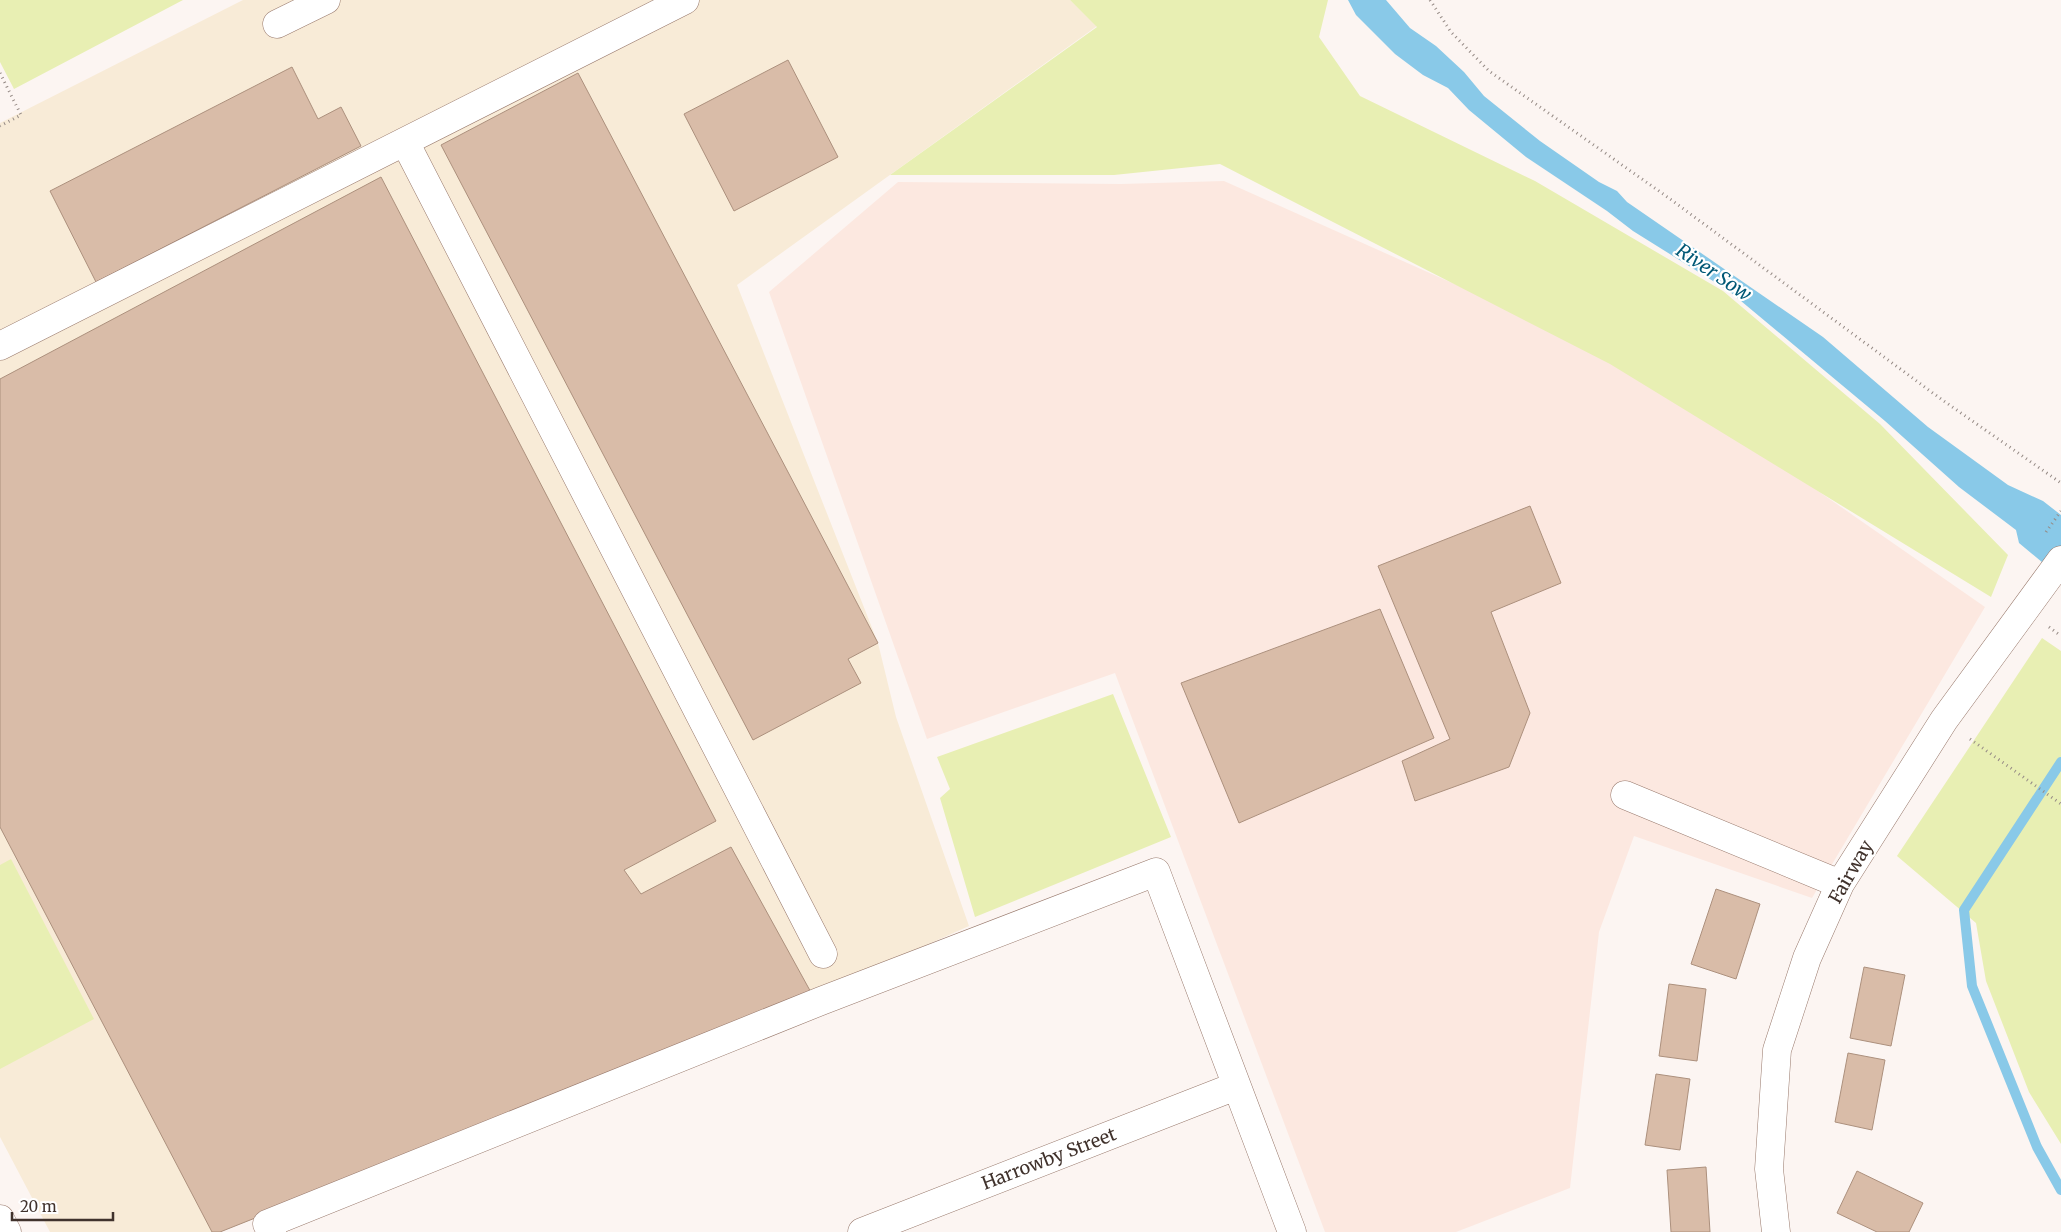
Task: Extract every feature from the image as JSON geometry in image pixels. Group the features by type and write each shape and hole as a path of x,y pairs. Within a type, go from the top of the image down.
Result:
{"street":[{"path":"278,24 326,0"},
{"path":"0,346 685,0"},
{"path":"405,142 823,954"},
{"name":"Fairway","path":"1776,1232 1769,1169 1777,1050 1807,958 1840,884 1944,720 2061,560"},
{"path":"1624,795 1840,884"},
{"path":"272,1232 267,1224 822,1001 1156,872 1292,1232"},
{"name":"Harrowby Street","path":"862,1232 1236,1086"},
{"path":"0,1219 7,1232"}],"path":[{"path":"1430,0 1451,32 1489,71 1666,196 1941,399 2061,483"},
{"path":"0,73 21,115 0,126"},
{"path":"1944,720 2061,804"}],"shaded area":[{"path":"243,0 1070,0 1097,26 737,285 878,643 896,717 969,926 813,996 220,1232 50,1232 0,1137 0,123"},
{"path":"1224,181 1604,351 1654,377 1985,607 1812,898 1634,836 1599,932 1570,1188 1456,1232 1325,1232 1115,673 927,739 769,292 898,182 1121,184"}],"green space":[{"path":"0,0 183,0 14,89 0,62"},
{"path":"1070,0 1328,0 1319,37 1360,96 1535,181 1723,291 1880,424 2008,555 1991,597 1610,364 1220,164 1114,175 890,175 1097,27"},
{"path":"2042,638 2061,651 2061,1144 2029,1092 1986,981 1976,923 1897,856"},
{"path":"1113,694 1171,837 975,917 940,798 950,789 937,757"},
{"path":"11,859 94,1019 0,1069 0,865"}],"water":[{"name":"River Sow","path":"1348,0 1386,0 1410,28 1436,46 1464,72 1484,96 1540,141 1599,182 1617,191 1627,202 1823,337 1928,427 2008,485 2043,501 2061,515 2061,578 2019,543 2016,530 1959,487 1885,421 1729,291 1633,231 1607,211 1526,157 1469,110 1448,88 1423,75 1395,54 1356,15"}],"building":[{"path":"788,60 838,157 734,211 684,114"},
{"path":"292,67 318,119 341,107 361,146 96,282 50,191"},
{"path":"578,73 878,643 848,659 861,683 753,740 441,145"},
{"path":"381,177 716,821 624,870 641,894 731,847 813,996 220,1232 212,1232 0,827 0,379"},
{"path":"1530,506 1561,583 1491,612 1530,713 1509,767 1415,801 1402,761 1450,739 1378,566"},
{"path":"1380,609 1434,738 1239,823 1181,683"},
{"path":"1716,889 1760,904 1736,979 1691,964"},
{"path":"1864,967 1905,975 1891,1046 1850,1038"},
{"path":"1669,984 1706,989 1697,1061 1659,1056"},
{"path":"1848,1053 1885,1060 1872,1130 1835,1122"},
{"path":"1656,1074 1690,1079 1680,1150 1645,1145"},
{"path":"1706,1167 1710,1232 1671,1232 1667,1170"},
{"path":"1857,1171 1923,1203 1909,1232 1877,1232 1837,1213"}],"waterway":[{"path":"2061,762 1964,910 1972,986 2037,1147 2061,1190"}]}
